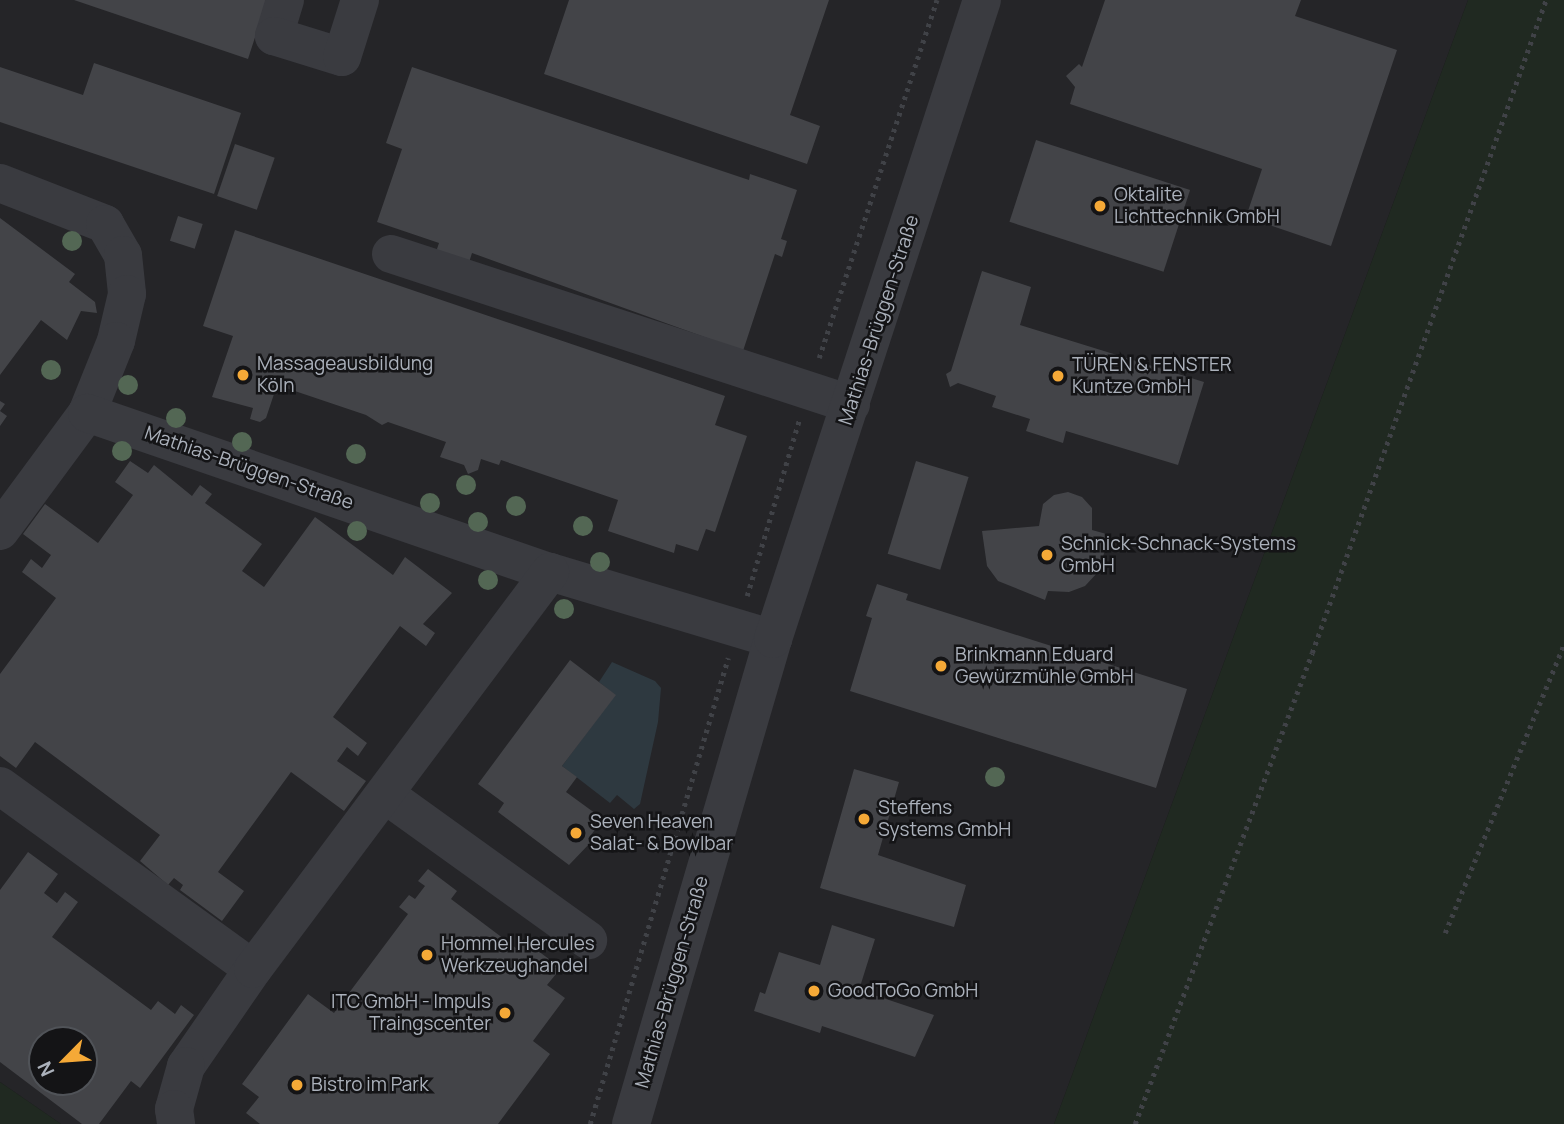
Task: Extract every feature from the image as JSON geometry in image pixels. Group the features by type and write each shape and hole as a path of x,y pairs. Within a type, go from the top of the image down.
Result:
{"street":[{"path":"285,0 274,36 342,57 360,0"},
{"name":"Mathias-Brüggen-Straße","path":"631,1124 773,639 982,0"},
{"path":"0,183 105,224 122,255 127,294 116,341 87,413 0,531"},
{"path":"391,254 809,388 851,404"},
{"name":"Mathias-Brüggen-Straße","path":"87,413 551,572 773,639"},
{"path":"176,1124 174,1109 186,1066 253,969 551,572"},
{"path":"0,786 253,969"},
{"path":"386,795 588,940"}],"path":[{"path":"590,1124 809,388 937,0"},
{"path":"1135,1124 1312,653 1546,0"},
{"path":"1445,933 1564,644"}],"shaded area":[{"path":"0,0 1468,0 1054,1124 61,1124 0,1082"},
{"path":"1468,0 1564,0 1564,1124 1054,1124"},
{"path":"612,662 655,681 661,688 658,722 640,804 634,809 617,795 610,803 562,766 615,695 599,682"},
{"path":"0,1082 61,1124 0,1124"}],"building":[{"path":"74,0 267,0 248,59"},
{"path":"569,0 829,0 790,115 820,126 807,164 544,74"},
{"path":"1105,0 1301,0 1295,16 1397,50 1331,246 1246,217 1262,169 1070,104 1075,87 1066,76 1079,64 1082,67"},
{"path":"94,63 241,113 214,194 0,122 0,67 83,95"},
{"path":"412,67 749,180 750,174 797,190 781,239 787,241 782,257 775,254 743,351 472,253 466,272 433,261 439,243 377,222 402,149 386,143"},
{"name":"Oktalite Lichttechnik GmbH","path":"1036,140 1190,190 1163,272 1009,222"},
{"path":"235,144 275,158 257,210 217,196"},
{"path":"178,216 203,224 195,249 170,241"},
{"path":"0,218 75,274 69,282 95,302 97,313 81,311 67,340 41,320 0,375"},
{"path":"235,230 725,396 715,425 747,436 715,532 706,529 698,551 676,544 674,553 608,531 618,500 501,460 499,465 481,459 478,470 468,474 464,465 440,457 446,442 388,422 382,425 366,415 277,385 266,418 260,422 250,419 253,408 212,397 233,336 203,326"},
{"path":"982,271 1031,287 1020,325 1204,382 1178,465 1066,431 1063,443 1026,431 1030,419 992,407 996,396 958,383 950,387 946,374 951,371"},
{"path":"0,411 7,416 0,426"},
{"path":"130,461 148,473 154,465 192,496 200,485 212,494 205,503 262,544 242,571 264,587 315,517 393,575 405,557 452,593 423,624 435,633 426,646 400,626 333,717 367,743 358,756 347,747 337,761 366,781 344,811 291,772 218,872 244,891 222,921 180,890 183,885 174,878 168,885 140,861 160,835 35,742 16,768 0,756 0,674 56,598 22,572 31,559 42,568 51,555 23,534 45,504 98,543 133,495 115,482"},
{"path":"916,461 969,477 940,570 888,554"},
{"path":"1068,492 1082,497 1092,508 1092,530 1110,535 1098,572 1085,586 1069,592 1048,591 1045,600 998,581 987,566 982,531 1039,526 1043,504 1054,495"},
{"path":"877,584 908,594 906,600 1187,689 1156,788 850,691 872,618 866,616"},
{"path":"570,660 616,695 562,766 577,777 566,792 603,819 588,839 592,841 569,865 498,812 504,803 478,784"},
{"name":"Steffens Systems GmbH","path":"854,769 899,782 878,855 966,885 954,927 820,888"},
{"path":"28,852 58,874 44,893 57,903 65,892 78,902 52,937 151,1010 158,1001 175,1014 181,1005 194,1015 140,1088 131,1081 99,1124 82,1124 45,1096 98,1096 98,1026 28,1026 28,1083 0,1062 0,890"},
{"path":"428,869 457,891 451,899 516,948 522,939 561,968 547,985 565,998 533,1041 550,1054 498,1124 260,1124 246,1113 259,1097 242,1084 308,994 334,1013 408,914 399,907 409,895 415,899 425,886 418,881"},
{"name":"GoodToGo GmbH","path":"832,925 875,939 859,990 934,1015 915,1057 822,1026 820,1033 754,1011 760,992 765,994 779,952 820,965"}],"place":[{"name":"Oktalite Lichttechnik GmbH","path":"1100,206"},
{"name":"Massageausbildung Köln","path":"243,375"},
{"name":"TÜREN & FENSTER Kuntze GmbH","path":"1058,376"},
{"name":"Schnick-Schnack-Systems GmbH","path":"1047,555"},
{"name":"Brinkmann Eduard Gewürzmühle GmbH","path":"941,666"},
{"name":"Steffens Systems GmbH","path":"864,819"},
{"name":"Seven Heaven Salat- & Bowlbar","path":"576,833"},
{"name":"Hommel Hercules Werkzeughandel","path":"427,955"},
{"name":"GoodToGo GmbH","path":"814,991"},
{"name":"ITC GmbH - Impuls Traingscenter","path":"505,1013"},
{"name":"Bistro im Park","path":"297,1085"}]}
